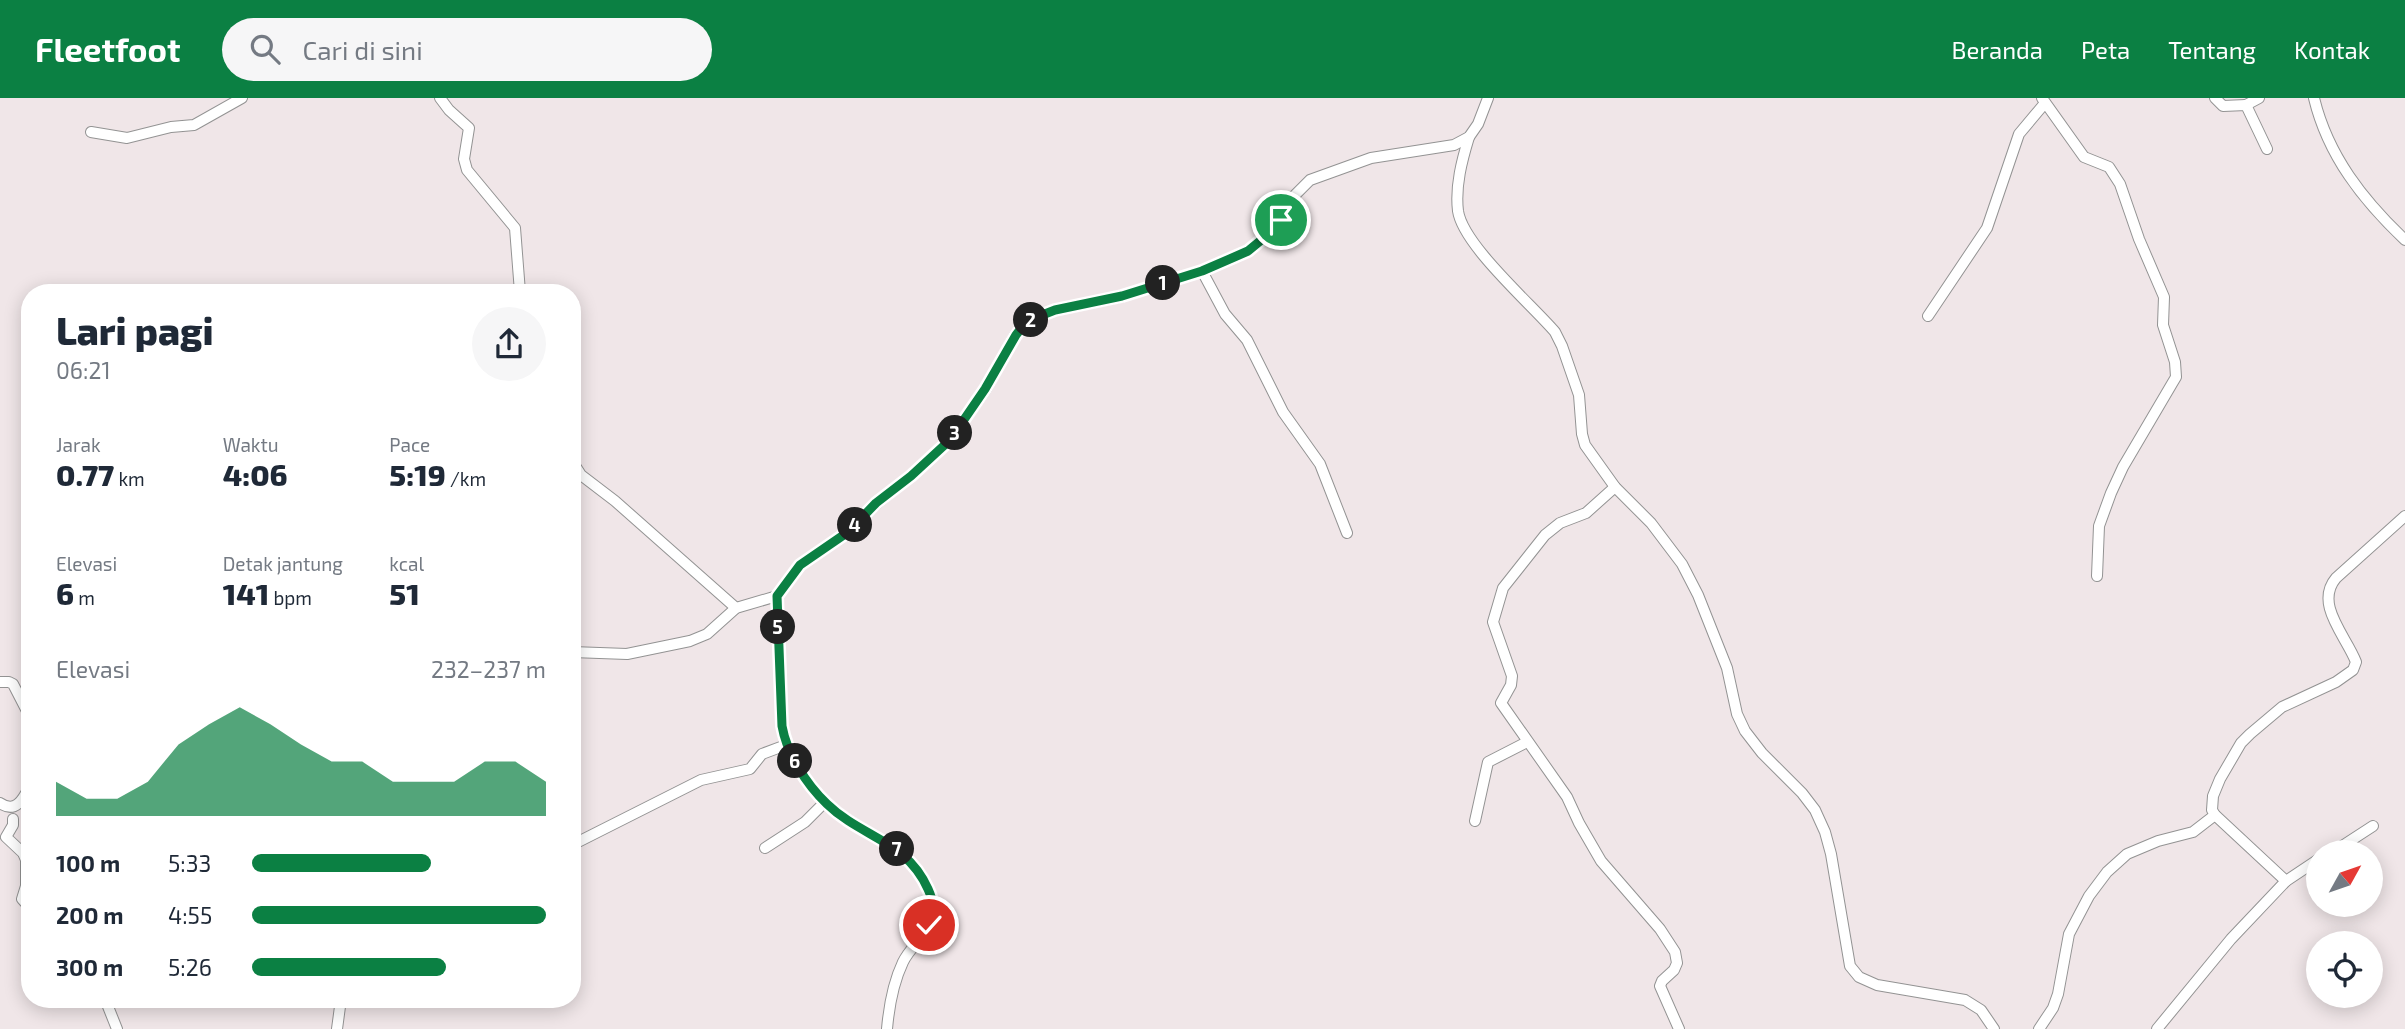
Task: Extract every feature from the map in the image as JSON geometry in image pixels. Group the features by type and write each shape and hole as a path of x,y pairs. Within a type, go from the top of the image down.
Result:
{"street":[{"path":"91,132 127,138 171,127 194,125 242,98"},
{"path":"440,98 449,110 470,128 464,159 467,170 515,228 519,284"},
{"path":"1488,98 1478,124 1469,136 1458,193 1458,213 1462,225 1490,262 1555,332 1579,395 1586,445 1615,487 1651,523 1682,564 1691,579 1727,668 1737,714 1745,731 1815,810 1831,854 1850,966 1859,977 1877,985 1965,1000 1980,1010 1994,1029"},
{"path":"2216,98 2223,106 2246,105 2259,98"},
{"path":"2314,98 2325,135 2344,169 2362,195 2405,240"},
{"path":"1928,316 1987,228 2019,134 2044,100 2084,157 2109,167 2120,184 2139,239 2164,297 2164,325 2176,372 2174,382 2123,467 2111,493 2099,526 2097,576"},
{"path":"2246,105 2267,149"},
{"path":"581,652 627,654 690,641 707,634 736,608 777,596 800,565 848,532 876,503 911,476 950,440 985,389 1016,335 1032,319 1055,310 1122,296 1202,271 1248,251 1263,240 1281,220 1300,188 1320,175 1371,158 1444,148 1469,136"},
{"path":"1202,271 1225,314 1247,340 1283,412 1320,464 1347,533"},
{"path":"581,475 615,501 736,608"},
{"path":"1615,487 1586,513 1560,523 1545,535 1511,575 1501,594 1493,622 1513,676 1501,704 1567,796 1601,861 1660,929 1675,952 1674,970 1660,986 1679,1029"},
{"path":"2286,881 2215,815 2212,810 2213,796 2234,755 2250,734 2282,707 2336,682 2353,670 2356,662 2340,633 2328,600 2329,589 2336,578 2405,516"},
{"path":"777,596 782,726 786,745 825,803 848,821 903,853 924,879 933,903 933,918 901,968 891,998 887,1029"},
{"path":"0,682 13,684 21,699"},
{"path":"1475,821 1488,762 1527,742"},
{"path":"581,840 701,780 750,769 762,754 786,745"},
{"path":"0,834 21,801"},
{"path":"0,803 12,813 13,825 6,836 21,851"},
{"path":"765,848 805,822 825,803"},
{"path":"2039,1029 2059,994 2069,934 2088,896 2107,872 2127,854 2158,841 2193,832 2215,815"},
{"path":"2351,840 2373,826"},
{"path":"2157,1029 2231,939 2286,881 2306,868"},
{"path":"109,1008 117,1029"},
{"path":"337,1029 340,1008"}],"route":[{"path":"929,925 933,918 933,903 924,879 915,866 903,853 848,821 825,803 786,745 782,726 777,596 794,572 811,555 848,532 876,503 911,476 950,440 985,389 1016,335 1032,319 1055,310 1122,296 1202,271 1248,251 1263,240 1281,220"}]}
